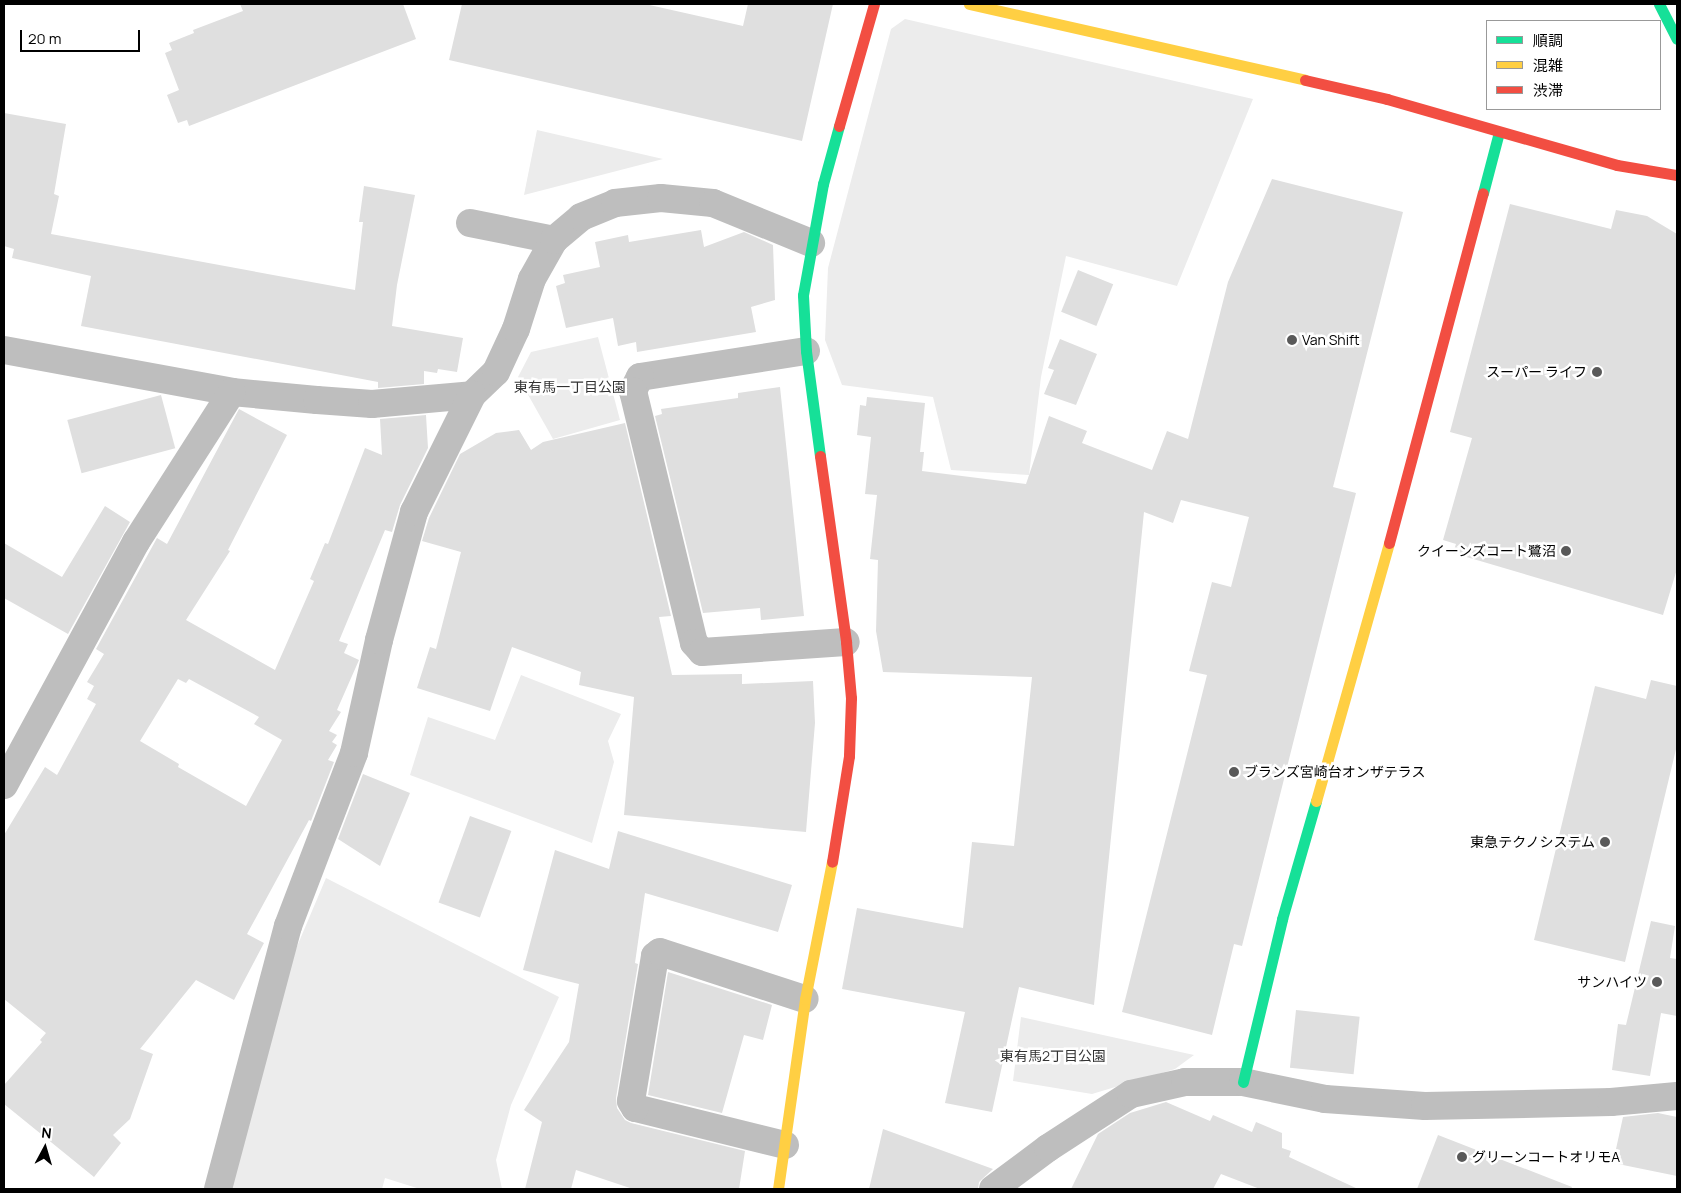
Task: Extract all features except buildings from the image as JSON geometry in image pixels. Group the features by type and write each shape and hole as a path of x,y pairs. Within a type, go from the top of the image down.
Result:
{"street":[{"path":"778,1189 805,999 830,875 849,756 852,698 806,351 804,295 811,243 823,184 874,4"},
{"path":"969,4 1387,99 1617,165 1677,175"},
{"path":"1659,4 1677,39"},
{"path":"1243,1082 1282,919 1407,480 1499,132"},
{"path":"218,1189 288,926 354,753 379,640 414,512 472,395 496,372 516,329 532,279 554,240 581,216 615,203 661,198 713,203 811,243"},
{"path":"470,223 554,240"},
{"path":"4,350 232,392 372,404 472,395"},
{"path":"806,351 640,377 633,391 694,644 702,652 846,642"},
{"path":"4,785 136,542 232,392"},
{"path":"785,1145 635,1108 631,1100 655,956 660,952 805,999"},
{"path":"993,1189 1048,1148 1132,1094 1185,1082 1243,1082 1325,1099 1425,1106 1611,1102 1677,1096"}],"green space":[{"path":"905,19 1253,99 1177,286 1066,256 1041,377 1029,475 951,470 933,397 842,385 825,340 828,268 891,29"},
{"path":"537,130 663,159 524,195"},
{"name":"東有馬一丁目公園","path":"598,337 620,420 553,439 518,377 531,352"},
{"path":"521,675 621,714 608,741 614,762 592,843 410,775 428,717 495,740"},
{"path":"326,878 559,997 511,1105 496,1160 502,1189 420,1189 385,1178 382,1189 227,1189 287,970"},
{"name":"東有馬2丁目公園","path":"1021,1017 1194,1055 1175,1069 1092,1094 1013,1081"}],"traffic: fast":[{"path":"1659,4 1677,39"},
{"path":"820,456 806,351 803,295 823,184 839,126"},
{"path":"1483,193 1499,132"},
{"path":"1243,1082 1282,919 1316,801"}],"traffic: slow":[{"path":"969,4 1305,80"},
{"path":"1316,801 1389,543"},
{"path":"778,1189 805,999 832,862"}],"traffic: jam":[{"path":"839,126 874,4"},
{"path":"1305,80 1387,99 1617,165 1677,175"},
{"path":"1389,543 1483,193"},
{"path":"820,456 846,642 851,698 849,756 832,862"}],"place":[{"name":"Van Shift","path":"1292,340"},
{"name":"スーパー ライフ","path":"1597,372"},
{"name":"クイーンズコート鷺沼","path":"1566,551"},
{"name":"ブランズ宮崎台オンザテラス","path":"1234,772"},
{"name":"東急テクノシステム","path":"1605,842"},
{"name":"サンハイツ","path":"1657,982"},
{"name":"グリーンコートオリモA","path":"1462,1157"}]}
